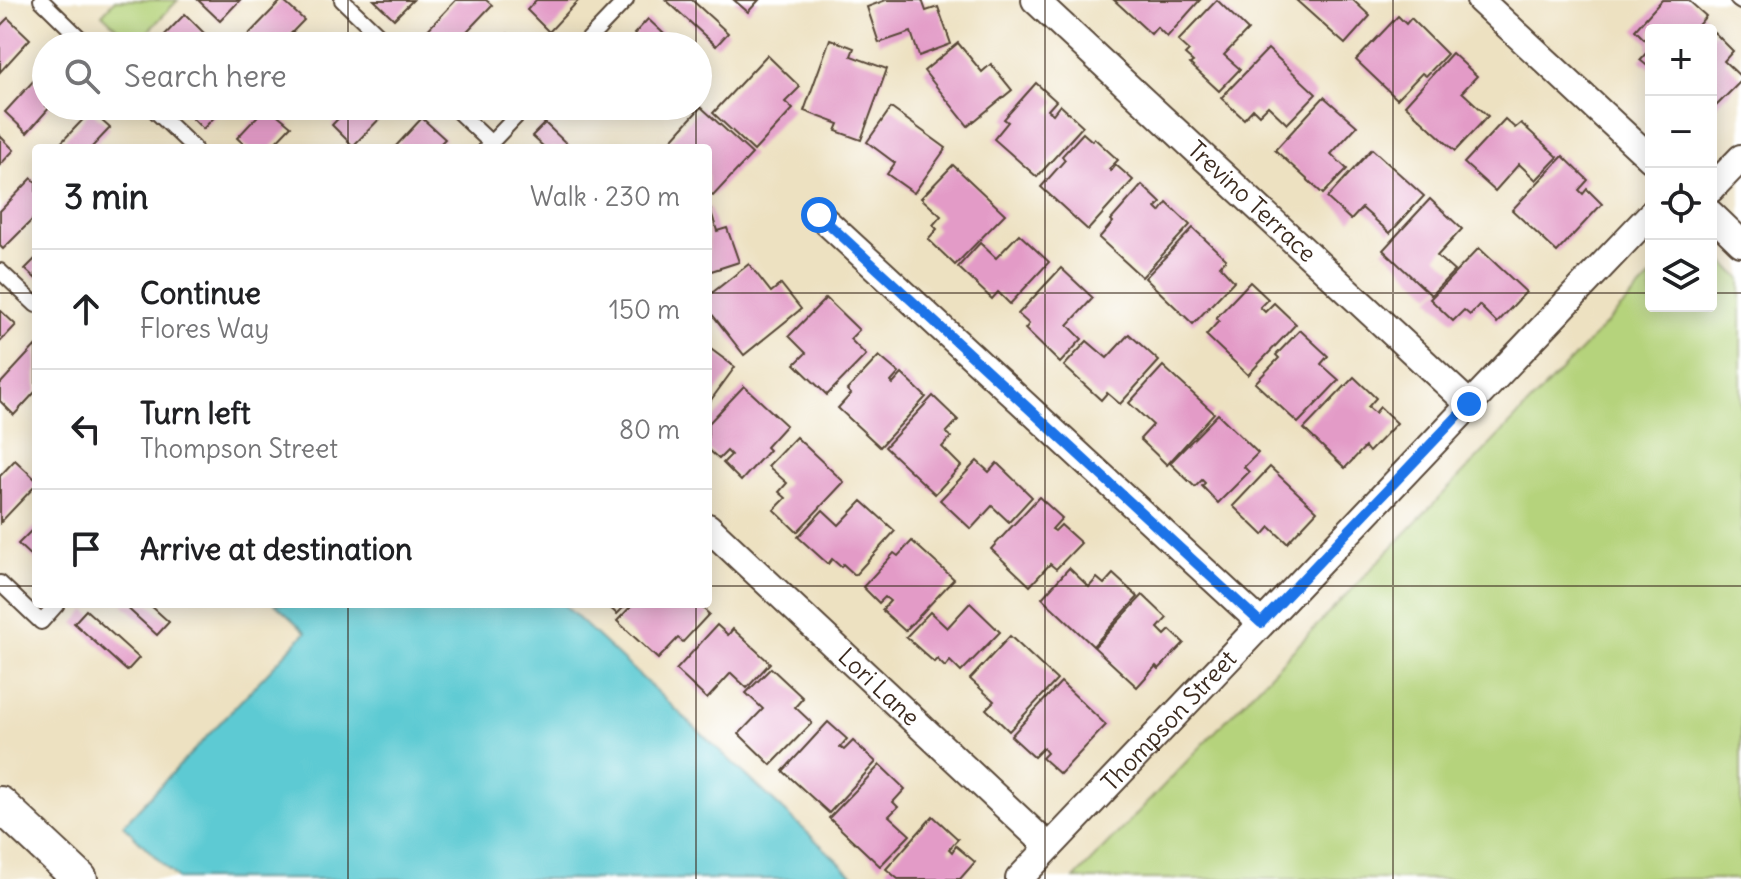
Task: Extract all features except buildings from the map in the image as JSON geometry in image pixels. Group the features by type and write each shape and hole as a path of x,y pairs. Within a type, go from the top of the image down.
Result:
{"street":[{"name":"Trevino Terrace","path":"1035,0 1469,404"},
{"path":"1480,0 1645,153"},
{"path":"1717,183 1741,158"},
{"path":"819,215 1261,623"},
{"name":"Thompson Street","path":"1019,879 1645,220"},
{"path":"1717,220 1741,243"},
{"name":"Lori Lane","path":"712,531 1049,847"},
{"path":"0,804 80,879"}],"lane":[{"path":"41,0 74,32"},
{"path":"342,0 375,32"},
{"path":"595,32 626,0"},
{"path":"165,120 190,144"},
{"path":"465,120 486,144"},
{"path":"490,144 513,120"},
{"path":"0,271 32,301"},
{"path":"0,583 41,622 53,608"}],"green space":[{"path":"115,0 178,0 147,32 121,32 102,14"},
{"path":"1717,256 1741,279 1741,879 1074,879 1645,283 1645,312 1717,312"}],"water":[{"path":"279,608 567,608 857,879 178,879 123,825 306,632"}],"route":[{"path":"819,215 1261,623 1469,404"}]}
